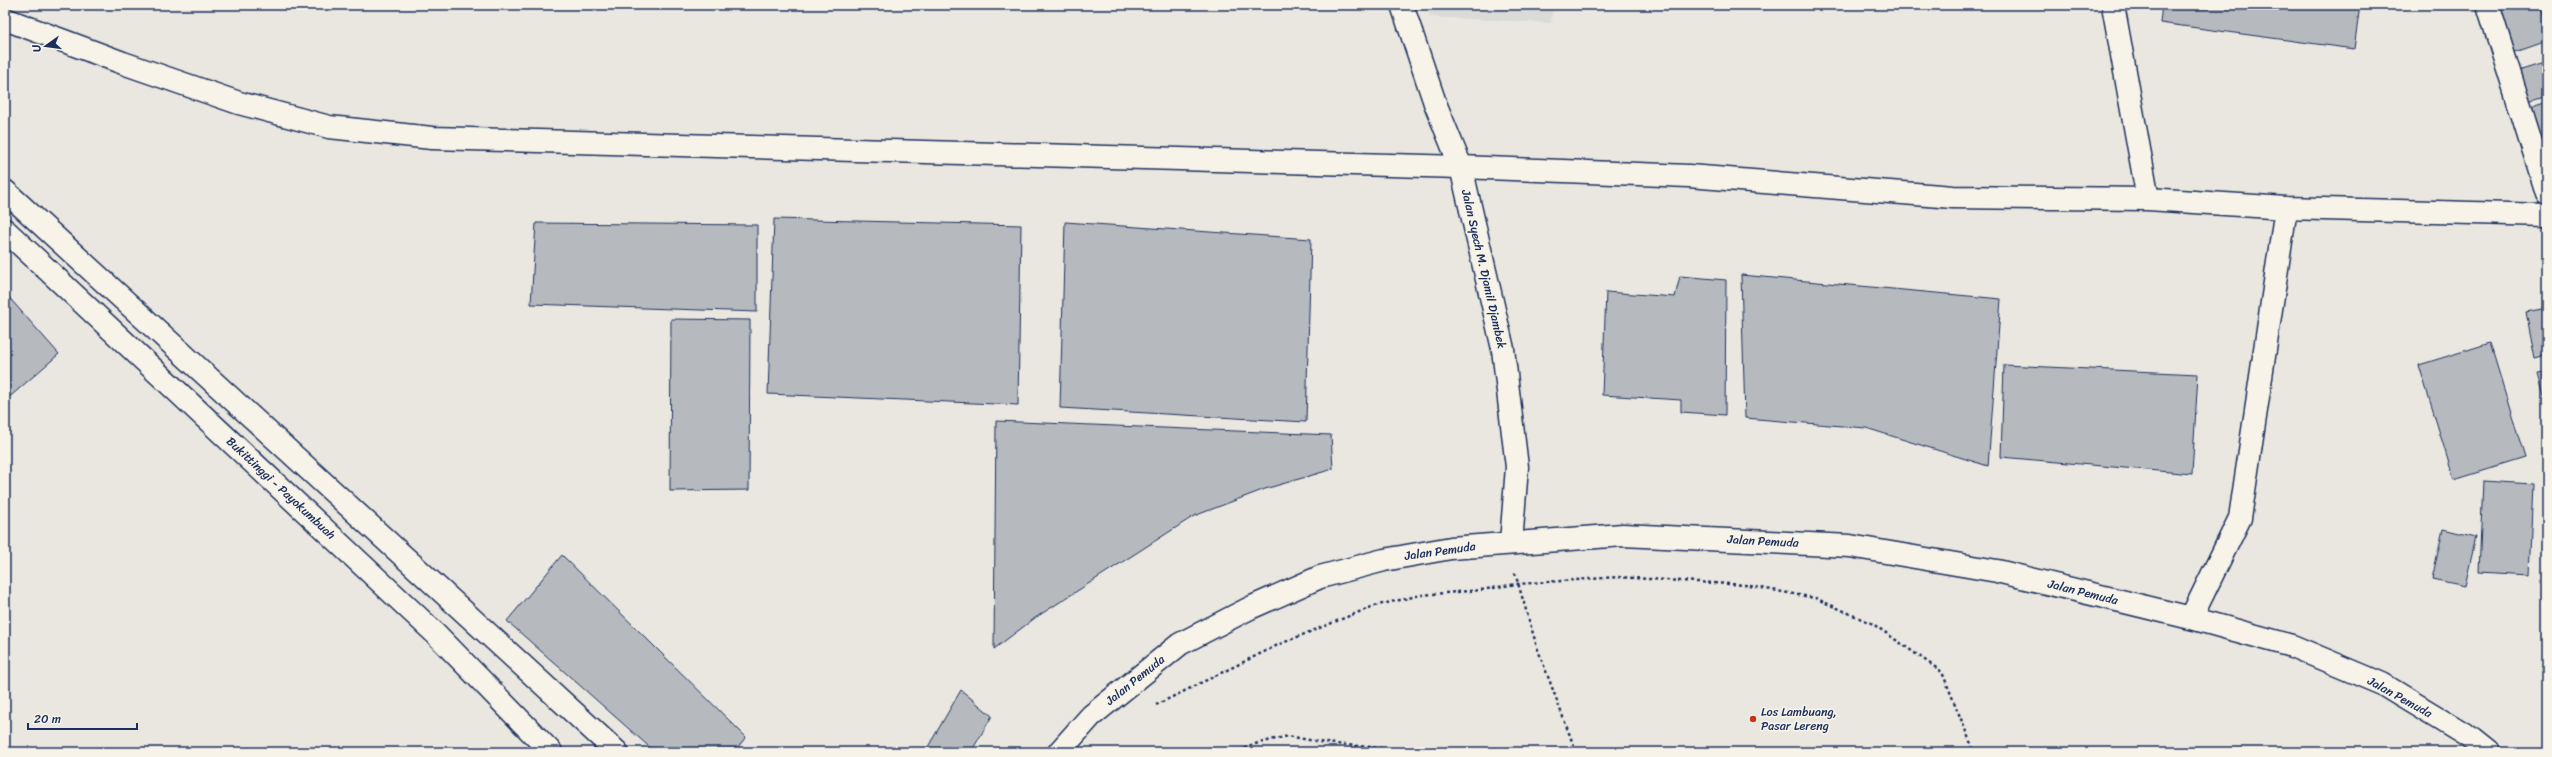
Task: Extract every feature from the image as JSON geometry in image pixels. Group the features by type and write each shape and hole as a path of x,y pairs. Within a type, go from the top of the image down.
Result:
{"street":[{"name":"Jalan Syech M. Djamil Djambek","path":"1402,5 1435,104 1461,167 1503,350 1517,467 1511,543"},
{"path":"2113,5 2148,199"},
{"path":"2488,5 2547,193"},
{"path":"5,19 123,64 239,103 329,127 432,138 1461,167 1689,176 1953,197 2148,199 2286,208 2547,216"},
{"path":"5,191 617,752"},
{"path":"2191,618 2240,518 2286,208"},
{"name":"Bukittinggi - Payokumbuah","path":"5,230 436,634 551,752"},
{"name":"Jalan Pemuda","path":"1059,752 1091,716 1180,644 1250,608 1320,577 1384,560 1451,548 1623,535 1850,546 1998,571 2191,618 2292,646 2382,684 2489,752"}],"path":[{"path":"1511,543 1517,584 1537,647 1576,752"},
{"path":"1151,707 1280,644 1374,606 1421,596 1481,590 1517,584 1618,577 1745,585 1815,598 1873,624 1942,672 1971,744 1972,752"},
{"path":"1240,752 1251,745 1288,736 1325,744 1424,752"}],"shaded area":[{"path":"1426,5 1553,5 1551,23 1430,17"}],"building":[{"path":"2162,5 2360,5 2354,49 2160,23"},
{"path":"2504,5 2540,5 2547,26 2547,41 2507,55 2491,10"},
{"path":"2547,62 2547,96 2525,103 2515,72"},
{"path":"2547,101 2547,147 2529,109"},
{"path":"774,219 1021,225 1018,405 768,394"},
{"path":"1065,222 1311,239 1306,422 1060,408"},
{"path":"536,223 757,225 757,312 531,304"},
{"path":"1741,275 2001,299 1988,466 1866,428 1745,418"},
{"path":"1680,276 1726,280 1725,415 1681,412 1681,400 1602,395 1606,292 1675,297"},
{"path":"5,293 59,354 5,401"},
{"path":"2547,308 2547,355 2535,358 2526,312"},
{"path":"671,319 750,320 749,490 670,491"},
{"path":"2490,343 2525,458 2454,480 2419,365"},
{"path":"2004,365 2198,374 2192,474 2001,457"},
{"path":"2547,372 2547,408 2538,374"},
{"path":"996,421 1331,435 1333,469 1265,489 1194,516 1035,618 994,649"},
{"path":"2483,481 2533,484 2529,575 2479,572"},
{"path":"2443,529 2476,537 2465,586 2432,579"},
{"path":"562,555 746,737 734,752 655,752 507,621"},
{"path":"961,690 992,716 971,752 925,752"}],"place":[{"name":"Los Lambuang, Pasar Lereng","path":"1753,719"}]}
